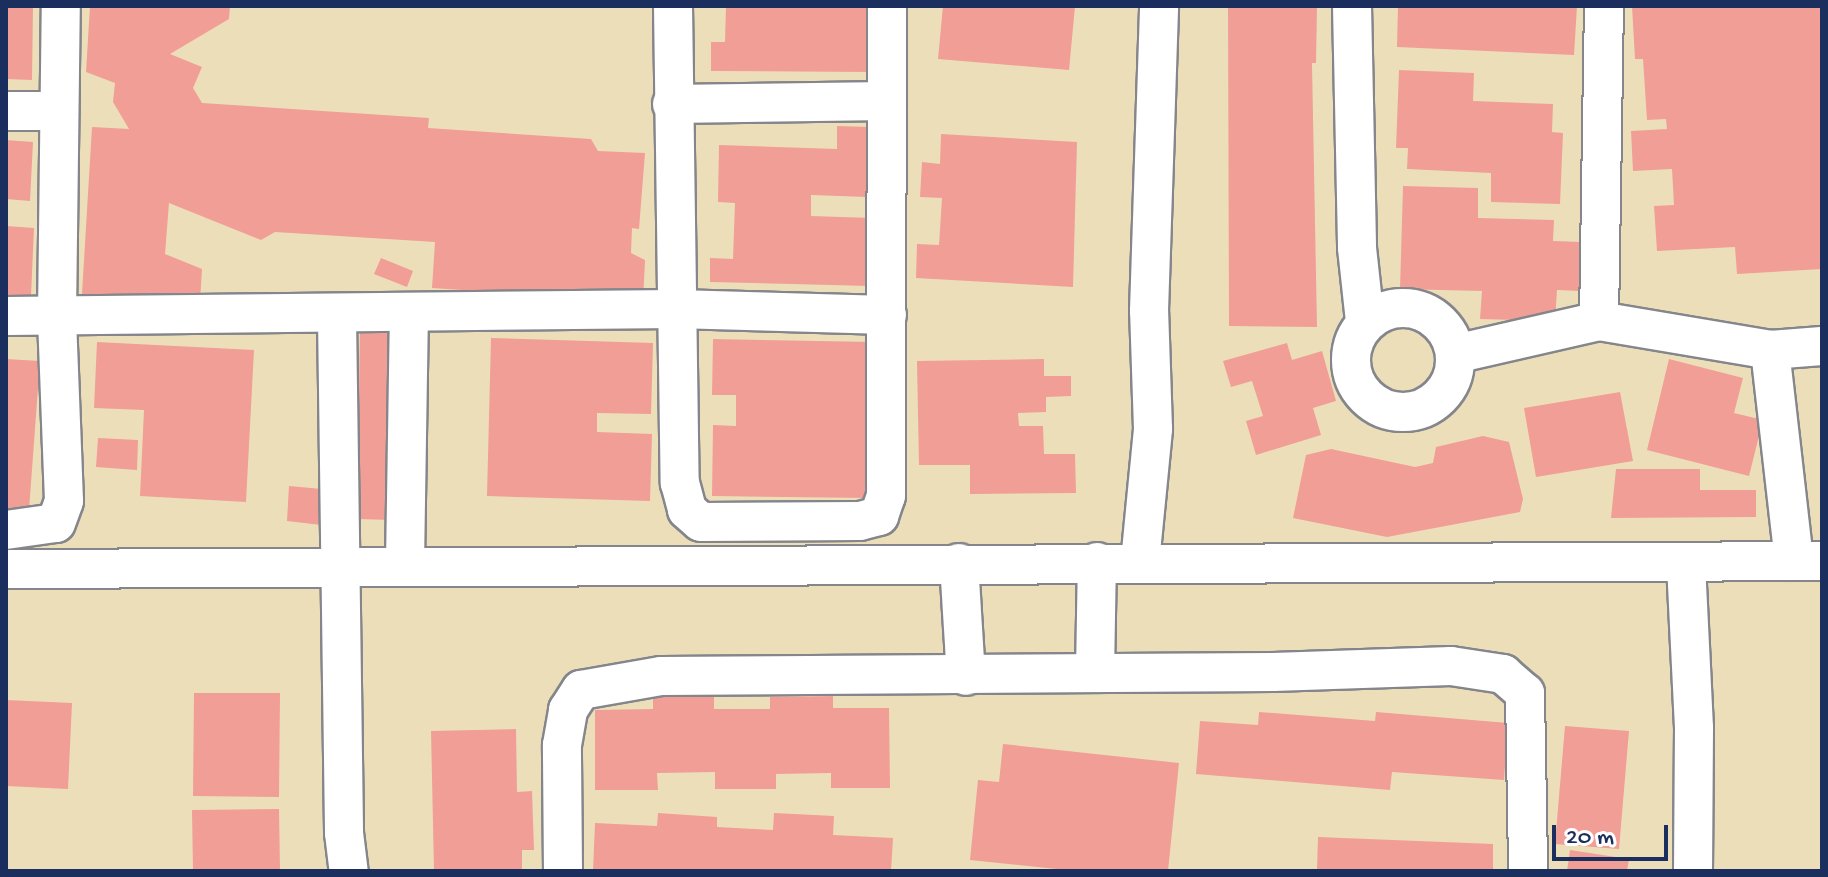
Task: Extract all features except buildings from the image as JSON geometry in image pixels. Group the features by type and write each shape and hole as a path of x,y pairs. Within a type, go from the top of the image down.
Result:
{"street":[{"path":"6,530 56,523 64,501 57,316 61,6"},
{"path":"673,6 672,104 680,483 687,510 701,522 860,521 879,516 886,496 887,6"},
{"path":"1140,562 1153,429 1149,311 1159,6"},
{"path":"1352,6 1357,248 1365,322 1350,359 1359,390 1381,409 1408,412 1432,404 1452,379 1455,354 1446,332 1421,312 1389,310 1365,322"},
{"path":"1599,321 1604,6"},
{"path":"672,104 887,101"},
{"path":"6,111 59,111"},
{"path":"6,316 337,316 676,309 887,315"},
{"path":"405,564 409,315"},
{"path":"337,316 344,833 349,871"},
{"path":"1455,354 1599,321 1770,350 1822,346"},
{"path":"6,569 340,564 1686,564 1808,561 1770,350"},
{"path":"1095,673 1097,562"},
{"path":"959,563 966,676"},
{"path":"1686,564 1694,728 1693,871"},
{"path":"563,871 562,745 568,710 581,690 661,676 966,676 1451,666 1503,674 1525,693 1528,871"}]}
